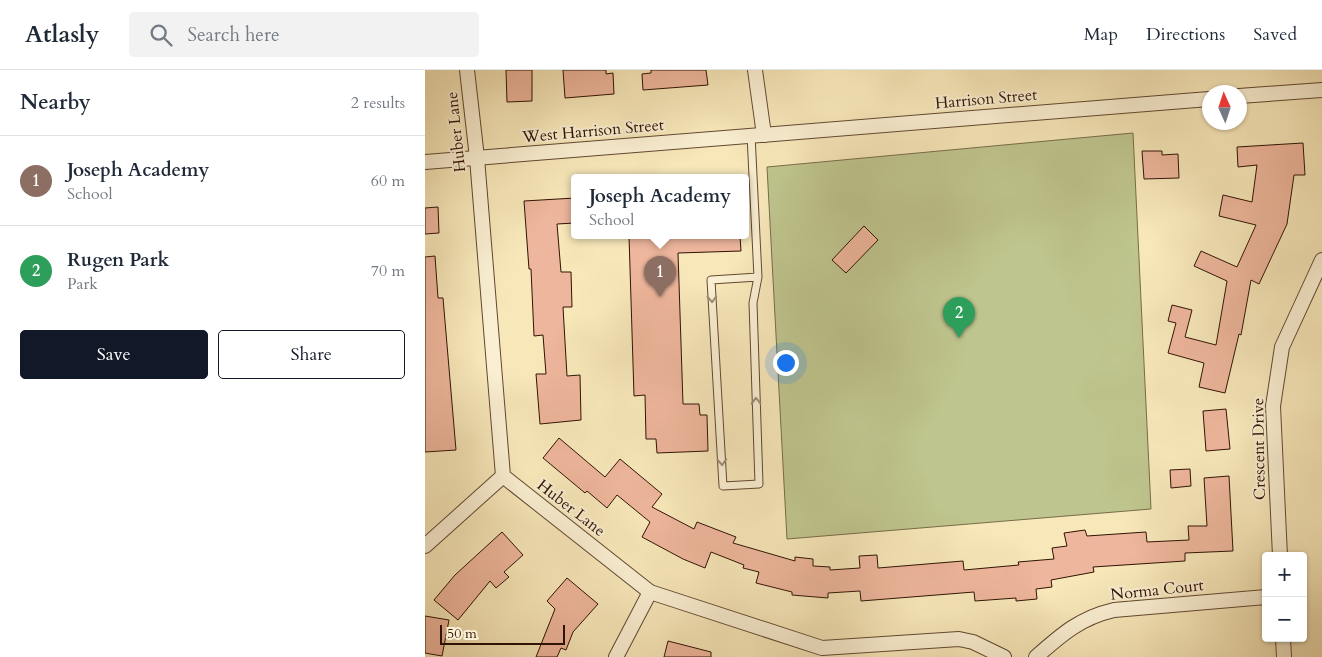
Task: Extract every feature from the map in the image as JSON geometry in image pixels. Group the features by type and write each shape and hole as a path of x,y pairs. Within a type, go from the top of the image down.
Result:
{"street":[{"name":"Huber Lane","path":"467,70 477,158 503,476 651,592 822,652 959,639 973,642 1004,657"},
{"path":"755,70 758,135"},
{"path":"1247,95 1322,90"},
{"name":"Harrison Street","path":"758,135 1202,100"},
{"name":"West Harrison Street","path":"425,162 758,135"},
{"name":"Crescent Drive","path":"1280,552 1273,406 1282,347 1322,260"},
{"path":"425,546 503,476"},
{"path":"617,657 651,592"},
{"name":"Norma Court","path":"1036,657 1072,626 1095,614 1115,610 1262,597"},
{"path":"1283,642 1284,657"}],"lane":[{"path":"758,135 758,277 753,303 759,484 723,486 711,280 758,277"}],"green space":[{"path":"1133,133 1151,509 787,539 767,167"}],"building":[{"path":"506,70 532,70 532,101 507,102"},
{"path":"563,70 606,70 606,74 613,73 614,94 565,98"},
{"path":"651,70 706,70 708,85 643,90 642,74 651,73"},
{"path":"1303,143 1305,175 1294,175 1287,224 1259,284 1251,280 1241,335 1239,334 1225,393 1199,387 1204,363 1168,353 1176,323 1168,321 1172,305 1192,310 1185,337 1216,345 1227,281 1194,266 1201,251 1237,267 1256,225 1219,216 1223,195 1252,202 1257,165 1238,167 1237,147"},
{"path":"1142,151 1162,151 1162,155 1178,154 1179,178 1144,179"},
{"path":"571,198 571,223 557,224 561,272 571,272 572,307 563,307 567,376 580,375 581,420 540,424 536,374 546,374 543,335 534,336 531,269 529,269 524,201"},
{"path":"438,207 439,233 425,234 425,208"},
{"path":"864,226 878,240 846,273 832,260"},
{"path":"629,239 740,239 741,251 678,253 683,404 699,404 700,415 707,415 708,451 657,453 656,439 646,439 645,395 634,396"},
{"path":"435,256 438,298 443,298 456,450 425,452 425,257"},
{"path":"1226,409 1230,449 1206,451 1203,411"},
{"path":"559,438 605,477 620,459 662,494 652,507 694,529 697,522 736,537 733,543 795,561 795,557 813,559 813,566 830,567 830,570 860,568 859,556 877,555 878,568 963,561 964,570 1019,565 1018,562 1054,559 1052,548 1067,546 1064,533 1085,530 1087,536 1146,532 1147,542 1189,540 1188,526 1207,526 1204,478 1229,476 1233,551 1185,553 1185,561 1093,567 1094,572 1051,580 1052,587 1036,589 1037,599 1016,601 1016,598 975,601 974,592 861,601 860,591 828,593 828,598 792,595 792,592 756,583 759,572 743,568 744,565 711,552 705,568 683,559 642,537 650,522 617,495 607,508 587,491 585,493 543,458"},
{"path":"1190,469 1191,486 1171,488 1170,470"},
{"path":"502,532 523,555 504,572 509,577 496,588 490,581 458,620 434,600 455,575"},
{"path":"567,578 598,604 573,632 566,650 561,648 557,657 536,657 555,609 547,601"},
{"path":"425,616 449,620 442,656 425,653"},
{"path":"668,641 711,652 711,657 664,657"}],"place":[{"name":"Joseph Academy","path":"660,297"},
{"name":"Rugen Park","path":"959,338"}]}
